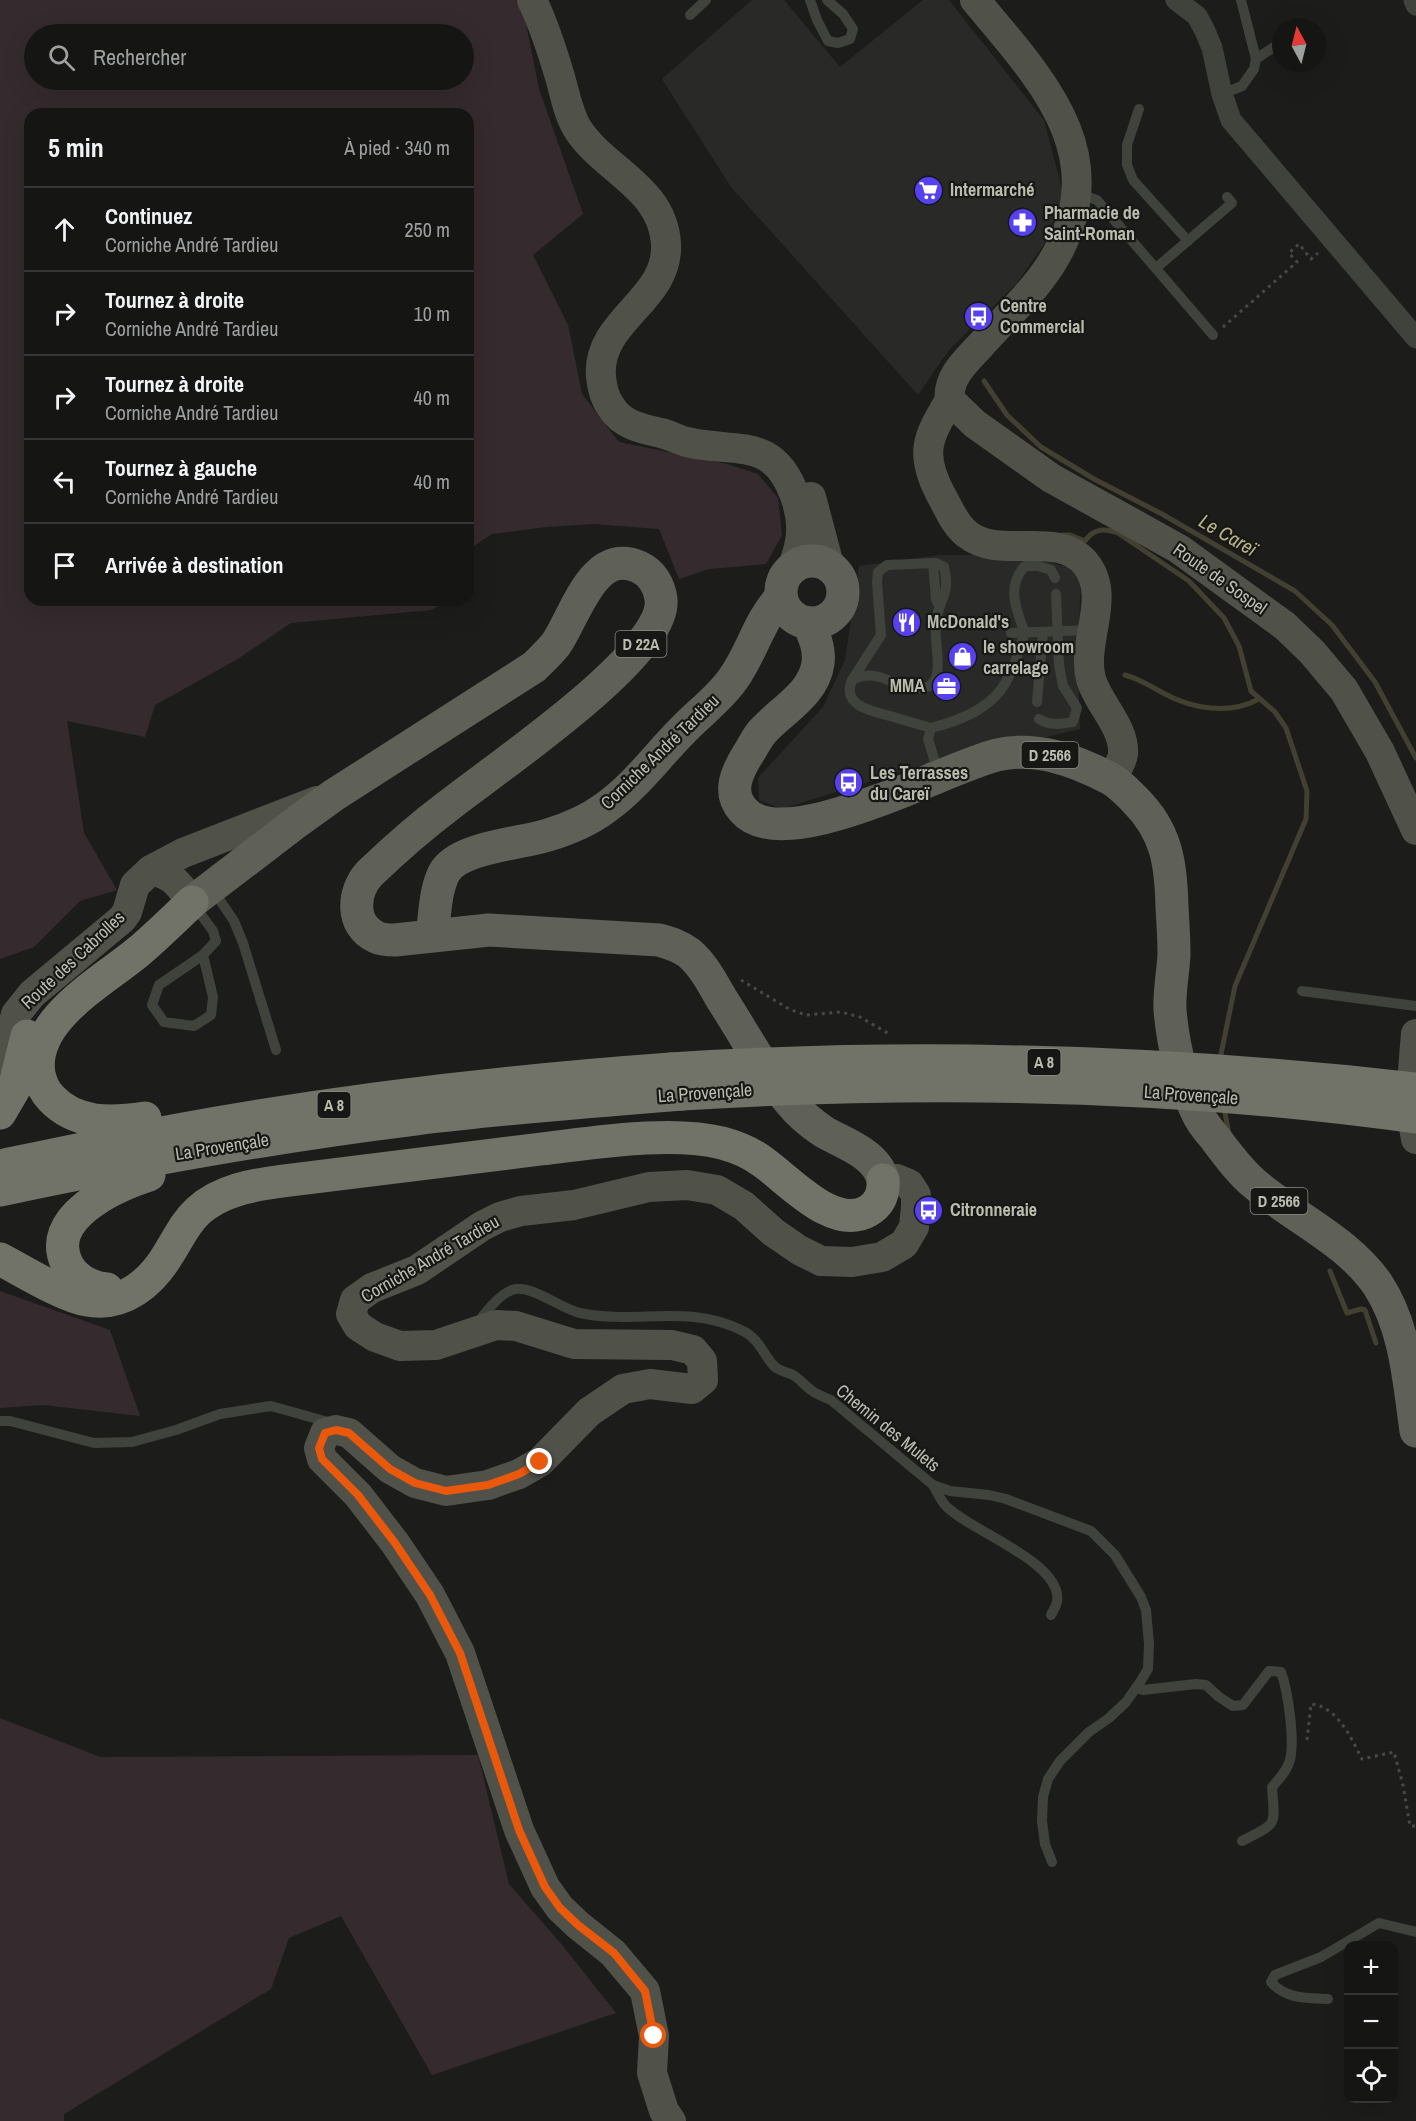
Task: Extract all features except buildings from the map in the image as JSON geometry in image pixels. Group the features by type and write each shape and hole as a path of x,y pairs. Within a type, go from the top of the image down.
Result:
{"highway":[{"path":"207,891 140,951 70,1006 50,1027 42,1043 38,1067 43,1088 52,1100 72,1114 108,1122 285,1103 389,1097"},
{"path":"0,1113 14,1089 27,1038 39,1014 61,993 131,940 207,891"},
{"name":"La Provençale","path":"0,1166 179,1130 389,1097 573,1076 837,1087 1017,1086 1415,1104"},
{"name":"La Provençale","path":"0,1190 126,1163 261,1141 676,1082"},
{"path":"0,1259 74,1296 90,1300 118,1299 138,1290 156,1272 187,1223 200,1209 231,1192 283,1180 591,1143 668,1138 708,1140 735,1147 768,1165 808,1198 828,1209 847,1215 860,1215 876,1205 882,1196 883,1180"},
{"path":"144,1284 104,1289 77,1277 67,1265 64,1252 66,1231 75,1218 100,1196 119,1186 261,1141"}],"main road":[{"path":"811,560 829,565 838,573 843,583 844,594 841,605 805,614 781,586 785,575 802,562 811,560"},
{"name":"D 22A","path":"334,795 534,667 556,644 590,584 602,570 619,564 632,564 654,578 661,600 659,617 647,637 634,652 570,713 420,828 362,881 357,893 357,907 361,921 371,934 395,940 432,935"},
{"name":"Corniche André Tardieu","path":"432,935 439,887 444,873 454,860 466,854 548,835 604,809 626,791 732,681 759,630 778,626 805,614"},
{"name":"D 2566","path":"805,614 819,648 818,666 812,681 803,693 761,732 739,767 735,778 735,793 740,807 746,814 768,823 797,822 829,817 868,805 960,767 999,755 1039,753 1066,758 1117,758"},
{"name":"D 2566","path":"797,822 824,802 933,743 1032,736 1064,739 1108,752 1117,758 1139,803 1155,824 1166,846 1171,871 1174,956 1170,1008 1178,1062 1196,1113 1254,1184 1332,1239 1354,1257 1377,1284 1395,1319 1402,1341 1416,1431"},
{"path":"207,891 334,795"},
{"path":"432,935 489,930 659,940 685,951 705,972 772,1079 791,1104 823,1131 867,1157 879,1170 883,1180"}],"street":[{"path":"532,0 546,32 577,127 586,139 647,197 660,219 664,232 666,259 656,285 610,337 602,353 600,369 605,395 621,419 638,428 667,434 687,442 758,451 779,467 789,479 802,516 799,551 794,566"},
{"path":"975,0 1041,81 1058,107 1076,160 1076,193 1066,235 1050,266 960,368 949,391 950,400 933,428 928,446 928,465 956,523 968,536 987,544 1060,548 1078,555 1088,567 1096,584 1089,662 1091,680 1117,758"},
{"path":"1176,0 1197,16 1205,30 1231,120 1416,338"},
{"path":"1413,0 1416,5"},
{"name":"Route de Sospel","path":"950,400 975,424 1051,478 1179,549 1285,626 1312,652 1344,690 1380,752 1416,830"},
{"path":"667,434 687,428 760,437 791,456 803,474 829,565"},
{"name":"Route des Cabrolles","path":"0,1074 16,1014 32,994 122,919 127,912 135,885 151,870 183,853 334,795"},
{"path":"183,853 201,862 207,891"},
{"path":"151,870 165,873 207,891"},
{"path":"1416,1034 1412,1078 1416,1139"},
{"name":"Corniche André Tardieu","path":"336,1430 349,1433 390,1469 415,1483 446,1491 488,1485 519,1474 540,1462 589,1412 623,1389 650,1384 692,1389 703,1380 702,1361 693,1350 672,1345 574,1344 516,1326 496,1325 436,1345 400,1346 375,1337 358,1326 351,1314 355,1300 372,1288 417,1270 482,1226 500,1217 521,1211 574,1205 649,1187 687,1185 717,1190 744,1206 773,1232 799,1250 821,1261 852,1262 882,1257 904,1244 914,1227 916,1195 909,1184 897,1179 883,1180"},
{"path":"336,1430 325,1433 319,1448 322,1459 358,1495 395,1543 430,1595 460,1653 519,1830 545,1887 560,1908 614,1953 645,1991 654,2036 652,2073 664,2111 671,2121"}],"lane":[{"path":"690,15 706,0"},
{"path":"810,0 828,41 838,43 850,39 853,29 843,14 827,0"},
{"path":"1222,94 1242,86 1254,69 1256,59 1241,0"},
{"path":"1256,59 1272,48"},
{"path":"1139,109 1127,145 1127,165 1133,180 1188,241"},
{"path":"1076,193 1097,200 1213,335"},
{"path":"1156,267 1232,203 1227,197"},
{"path":"852,680 872,674 910,689 930,687 937,674 936,623 939,606 945,597 947,581 944,567 933,563 887,565 878,572 881,635 852,680 849,688 851,698 866,710 933,743"},
{"path":"933,743 998,695 1007,680 1025,633 1016,609 1013,585 1018,574 1025,566 1038,566 1052,570 1055,578"},
{"path":"1039,719 1046,723 1056,724 1073,722 1077,708 1064,686 1059,665 1056,594"},
{"path":"1011,633 1092,630"},
{"path":"1037,702 1042,632"},
{"path":"868,805 875,792 933,766 933,743"},
{"path":"203,955 213,997 212,1015 194,1026 165,1022 152,1005 159,986 203,955 216,941 207,891"},
{"path":"207,891 234,921 276,1050"},
{"path":"1302,991 1416,1006"},
{"name":"Chemin des Mulets","path":"473,1332 485,1311 513,1289 530,1290 557,1305 580,1313 639,1318 658,1315 688,1315 711,1320 743,1331 755,1339 775,1368 795,1376 812,1391 831,1400 933,1485 950,1491 1006,1499 1091,1531 1114,1555 1146,1610 1149,1644 1148,1669 1126,1702 1110,1718 1089,1732 1060,1761 1048,1779 1043,1797 1042,1821 1045,1844 1052,1862"},
{"path":"0,1421 10,1421 94,1443 132,1442 176,1431 220,1414 271,1406 328,1422 336,1430"},
{"path":"933,1485 946,1506 1047,1573 1058,1601 1052,1615"},
{"path":"1136,1688 1143,1690 1206,1685 1233,1706 1243,1705 1269,1671 1281,1672 1288,1691 1290,1759 1285,1773 1272,1787 1274,1821 1269,1827 1242,1840"},
{"path":"1328,1999 1302,1998 1285,1993 1271,1982 1275,1975 1322,1957 1379,1923 1416,1932"}],"path":[{"path":"1213,335 1297,262 1289,253 1299,244 1311,260 1333,241"},
{"path":"705,972 726,973 789,1009 806,1015 841,1012 860,1017 891,1035"},
{"path":"1291,1741 1299,1744 1307,1743 1311,1704 1322,1705 1341,1721 1362,1760 1394,1752 1403,1785 1410,1826 1416,1826"}],"shaded area":[{"path":"0,0 516,0 525,19 539,89 583,214 533,255 568,325 582,394 619,442 727,464 758,474 778,498 782,535 766,564 709,569 679,579 659,529 594,524 546,527 492,534 474,546 474,108 24,108 24,606 439,606 431,610 291,623 236,660 155,705 145,737 67,721 84,833 117,890 80,901 34,947 0,959"},
{"path":"752,0 784,0 840,67 923,0 949,0 1044,120 1064,197 1044,244 1017,283 949,350 918,395 731,187 662,79"},
{"name":"Les Terrasses du Careï","path":"940,555 1019,555 1081,570 1078,664 1080,729 896,773 782,809 759,800 758,778 823,707 845,660 859,566"},
{"path":"0,1291 110,1330 140,1416 43,1405 0,1408"},
{"path":"0,1718 100,1757 478,1755 509,1884 563,1946 616,2013 432,2075 341,1916 289,1938 271,1989 64,2114 64,2121 0,2121"}],"waterway":[{"name":"Le Careï","path":"984,381 1007,415 1041,447 1295,591 1332,625 1375,682 1416,758"},
{"path":"1062,535 1070,535 1085,541 1100,530 1118,533 1189,581 1224,618 1239,646 1251,691 1275,712 1286,728 1307,791 1306,819 1235,986 1220,1059"},
{"path":"1125,675 1174,699 1198,706 1236,707 1259,699"},
{"path":"1224,1108 1229,1134"},
{"path":"1330,1271 1347,1313 1365,1310 1376,1343"}],"place":[{"name":"Intermarché","path":"929,190"},
{"name":"Pharmacie de Saint-Roman","path":"1023,223"},
{"name":"Centre Commercial","path":"979,316"},
{"name":"McDonald's","path":"906,622"},
{"name":"le showroom carrelage","path":"962,657"},
{"name":"MMA","path":"946,686"},
{"name":"Les Terrasses du Careï","path":"849,783"},
{"name":"Citronneraie","path":"929,1210"}],"route":[{"path":"540,1462 519,1474 488,1485 446,1491 415,1483 390,1469 349,1433 336,1430 325,1433 319,1448 322,1459 358,1495 395,1543 430,1595 460,1653 519,1830 545,1887 560,1908 614,1953 645,1991 654,2036"}]}
